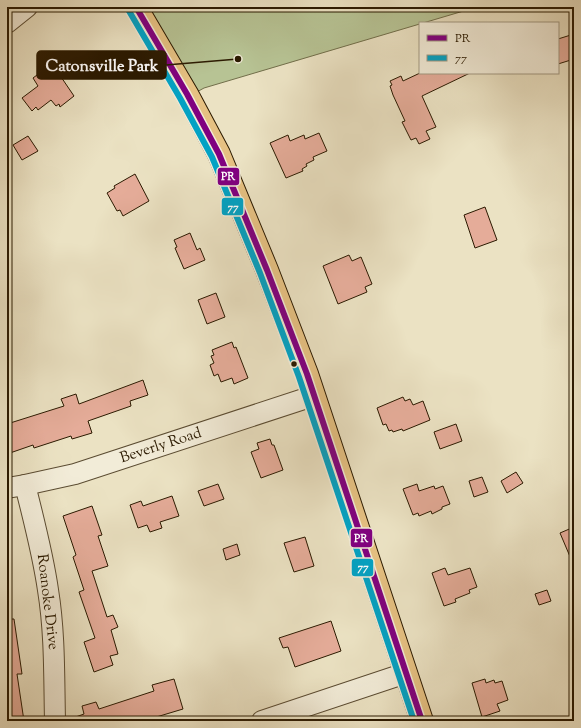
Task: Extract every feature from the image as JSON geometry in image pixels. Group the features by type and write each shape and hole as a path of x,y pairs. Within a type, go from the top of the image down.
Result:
{"main road":[{"path":"136,7 187,94 219,154 267,270 307,374 313,396 422,721"}],"street":[{"path":"7,23 27,7"},
{"name":"Beverly Road","path":"16,487 75,474 313,396"},
{"name":"Roanoke Drive","path":"16,487 42,553 48,590 53,647 55,721"},
{"path":"262,721 406,674"}],"green space":[{"path":"144,7 477,7 426,22 419,22 419,24 204,88 195,93"}],"building":[{"path":"574,34 574,59 559,64 559,39"},
{"path":"45,69 50,76 57,71 74,96 60,107 59,104 56,106 51,100 38,110 36,107 32,111 22,98 38,86 33,78"},
{"path":"419,73 468,74 422,96 436,127 426,131 430,139 419,144 416,138 411,140 402,122 405,121 390,86 392,85 390,81 401,76 403,81"},
{"path":"319,133 327,151 313,157 314,160 306,164 307,166 302,169 303,171 286,178 270,143 288,135 290,141 304,135 305,139"},
{"path":"28,136 38,151 22,160 13,145"},
{"path":"135,174 149,201 123,216 120,210 117,211 107,193 115,188 114,186"},
{"path":"485,207 497,240 475,248 464,215"},
{"path":"190,233 197,250 200,248 205,260 184,269 175,248 177,247 174,240"},
{"path":"349,255 352,261 361,257 372,284 365,287 367,292 338,304 323,266"},
{"path":"216,293 225,317 207,324 198,300"},
{"path":"232,342 234,348 236,347 248,378 234,384 232,378 221,382 218,374 214,376 210,365 214,363 211,356 214,355 212,350"},
{"path":"143,380 148,395 130,401 131,406 88,421 92,433 72,439 71,436 34,448 33,445 7,454 7,424 64,406 61,399 76,394 79,404"},
{"path":"403,397 405,401 410,399 413,405 423,401 430,420 403,431 402,429 393,432 392,430 389,431 386,424 383,425 377,408"},
{"path":"456,424 462,441 440,449 434,432"},
{"path":"270,439 272,445 274,445 283,470 261,478 251,452 259,449 257,443"},
{"path":"516,472 523,483 507,493 501,481"},
{"path":"482,477 488,492 474,497 469,481"},
{"path":"218,484 224,499 204,506 198,491"},
{"path":"417,484 419,491 434,486 435,489 443,486 450,504 442,507 442,509 432,514 431,511 419,516 418,513 413,515 403,489"},
{"path":"172,496 179,516 160,522 162,528 150,532 147,525 138,528 130,505 141,501 143,506"},
{"path":"92,506 102,535 98,536 108,566 92,571 107,617 113,615 118,627 111,630 118,654 110,656 113,665 94,672 84,642 95,638 79,592 84,590 73,557 76,555 63,516"},
{"path":"574,527 574,566 560,533"},
{"path":"305,537 314,566 294,572 284,543"},
{"path":"237,544 240,555 226,560 223,549"},
{"path":"445,568 448,575 470,568 477,587 469,590 470,593 455,599 456,602 444,606 432,573"},
{"path":"547,590 551,601 539,605 535,594"},
{"path":"7,619 14,619 22,674 17,674 24,721 7,721"},
{"path":"331,621 341,651 295,667 288,647 283,648 279,638"},
{"path":"174,679 183,709 143,721 71,721 70,719 84,714 82,706 96,702 99,709 154,691 152,685"},
{"path":"485,679 486,683 494,680 495,683 502,681 508,700 497,704 500,711 482,717 472,683"}],"transit line":[{"name":"PR","path":"136,7 187,94 219,154 267,270 307,374 422,721"},
{"name":"77","path":"129,11 180,98 212,157 260,273 299,377 414,721"}],"place":[{"name":"Catonsville Park","path":"238,59"}]}
